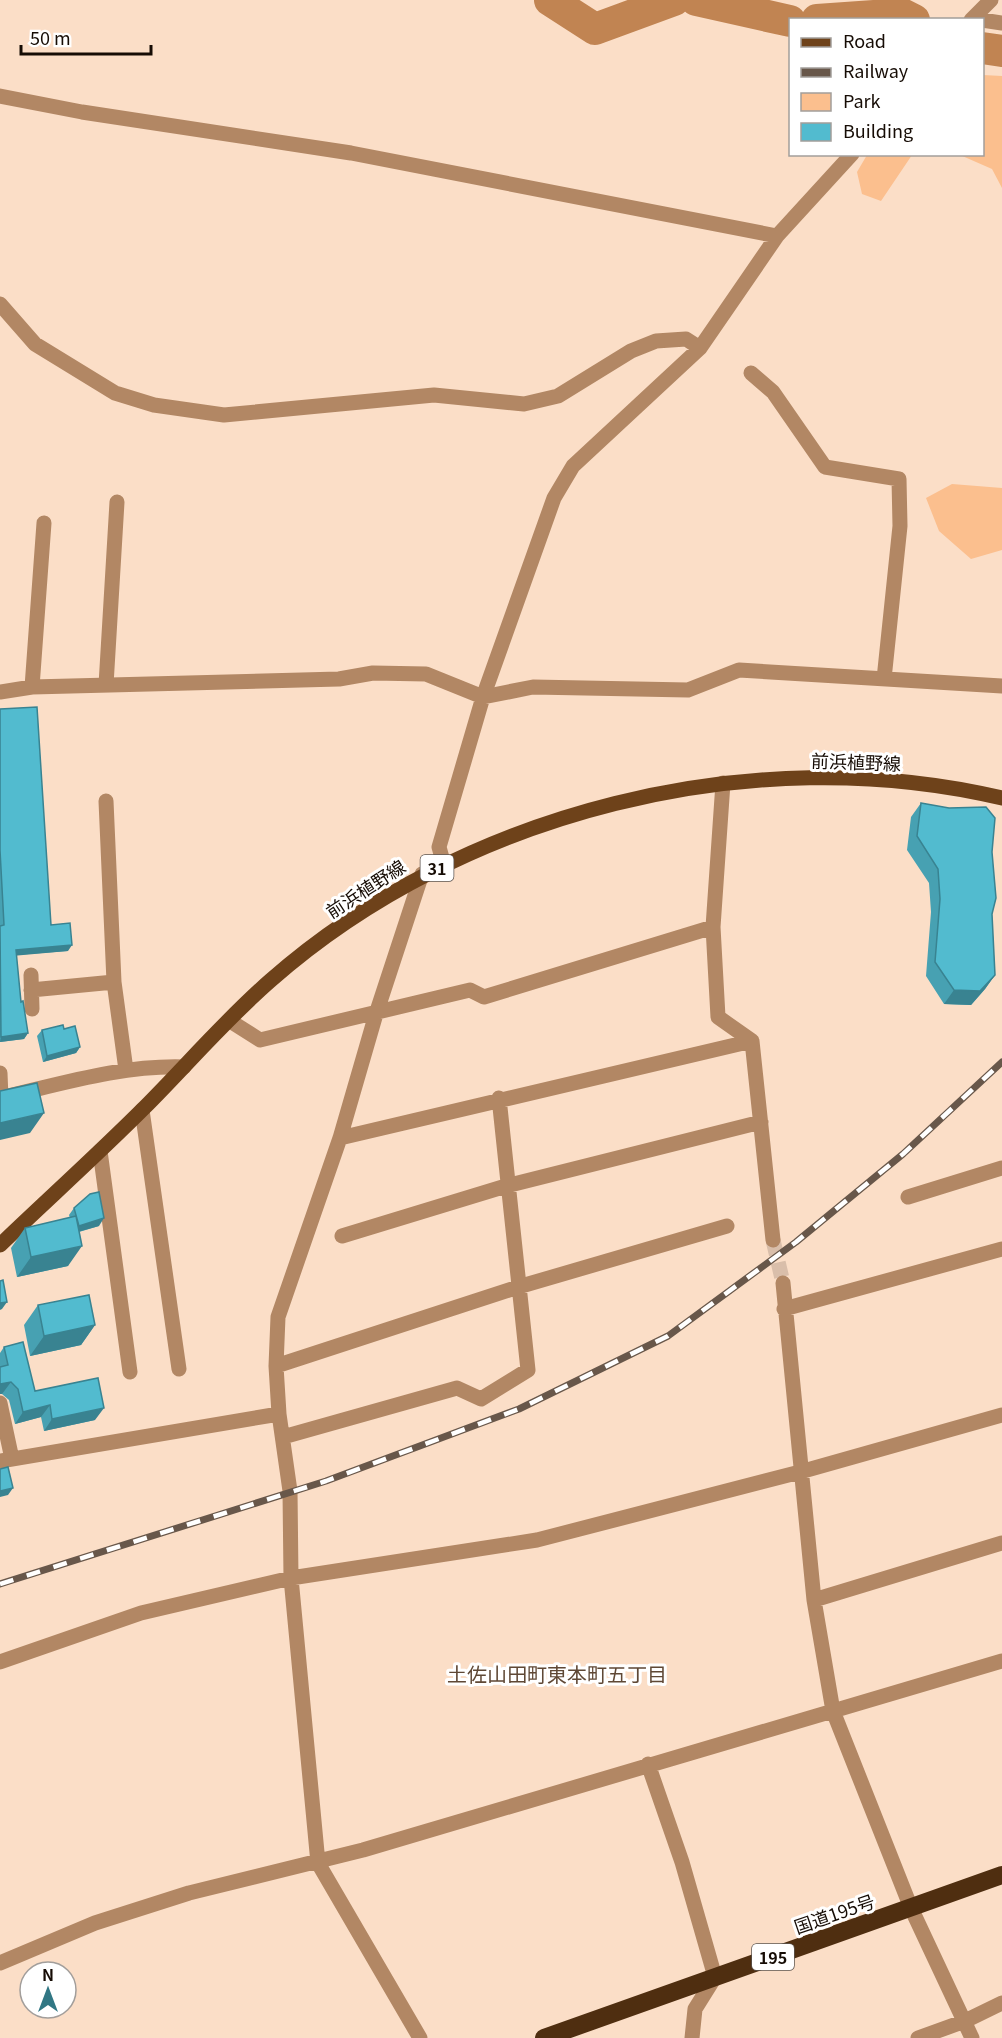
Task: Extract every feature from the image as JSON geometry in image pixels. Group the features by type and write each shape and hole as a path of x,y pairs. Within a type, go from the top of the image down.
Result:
{"highway":[{"name":"国道195号","path":"544,2038 1002,1875"}],"main road":[{"name":"前浜植野線","path":"0,1245 142,1110 270,980 314,945 422,874 520,834 598,809 666,791 723,783 820,778 898,780 963,789 1002,798"}],"street":[{"path":"973,18 991,0"},
{"path":"984,21 1002,23"},
{"path":"0,96 82,112 351,153 777,237"},
{"path":"444,865 439,847 483,697 554,498 573,466 700,348 777,237 850,156"},
{"path":"0,304 35,344 115,393 154,405 224,415 434,395 524,404 558,396 631,351 656,341 686,339 700,348"},
{"path":"751,373 773,392 825,467 899,479 900,526 884,679"},
{"path":"106,685 117,502"},
{"path":"33,687 44,523"},
{"path":"0,692 33,687 339,679 373,673 426,674 483,697 533,687 688,690 739,670 1002,686"},
{"path":"723,783 713,927 718,1017 752,1041 773,1240"},
{"path":"106,801 114,982 126,1070"},
{"path":"420,2038 318,1863 291,1578 290,1491 279,1414 276,1366 278,1317 340,1137 376,1014 422,874"},
{"path":"230,1021 260,1040 470,990 484,997 713,927"},
{"path":"32,1009 31,983 114,982"},
{"path":"340,1137 499,1098 752,1041"},
{"path":"0,1073 1,1098 126,1070 152,1066 184,1067"},
{"path":"283,1437 457,1388 481,1398 528,1370 506,1186 499,1098"},
{"path":"142,1110 179,1369"},
{"path":"342,1236 506,1186 761,1122"},
{"path":"100,1151 130,1372"},
{"path":"908,1197 1002,1168"},
{"path":"276,1366 518,1287 728,1226"},
{"path":"784,1309 1002,1249"},
{"path":"783,1283 814,1600 833,1711 911,1908 972,2038"},
{"path":"0,1403 6,1460 279,1414"},
{"path":"0,1662 141,1612 291,1578 537,1540 800,1472 1002,1415"},
{"path":"814,1600 1002,1543"},
{"path":"0,1963 95,1923 189,1893 318,1863 1002,1661"},
{"path":"648,1764 682,1862 715,1977 695,2009 692,2038"},
{"path":"918,2038 964,2021 1002,2003"}],"green space":[{"path":"984,75 1002,76 1002,188 992,169 962,156 984,156"},
{"path":"866,156 911,156 881,201 862,194 857,172"},
{"path":"952,484 1002,488 1002,550 971,559 939,531 926,498"}],"building":[{"path":"37,707 51,925 70,923 72,945 16,950 21,1002 23,1001 28,1033 1,1037 0,926 4,925 0,850 0,709"},
{"path":"921,803 949,808 986,807 995,818 992,852 996,898 992,914 995,975 980,991 954,990 935,962 940,899 938,869 917,836"},
{"path":"63,1025 64,1029 75,1026 80,1047 47,1056 42,1030"},
{"path":"37,1083 44,1113 0,1123 0,1091"},
{"path":"99,1192 104,1218 79,1226 74,1208 90,1194"},
{"path":"76,1216 82,1246 31,1257 25,1228"},
{"path":"3,1280 7,1302 0,1303 0,1281"},
{"path":"89,1295 95,1325 44,1336 38,1305"},
{"path":"23,1342 35,1391 98,1378 104,1408 52,1419 50,1405 23,1412 18,1389 11,1382 0,1384 0,1367 8,1365 4,1347"},
{"path":"8,1467 13,1488 0,1491 0,1469"}],"waterway":[{"path":"550,0 595,29 674,0"},
{"path":"696,0 789,21"},
{"path":"845,18 902,14 910,18"},
{"path":"984,48 1002,51"}],"tunnel":[{"path":"773,1240 783,1283"}],"railway":[{"path":"0,1584 326,1481 519,1409 668,1336 796,1242 903,1154 1002,1062"}],"district":[{"name":"土佐山田町東本町五丁目","path":"557,1673"}]}
